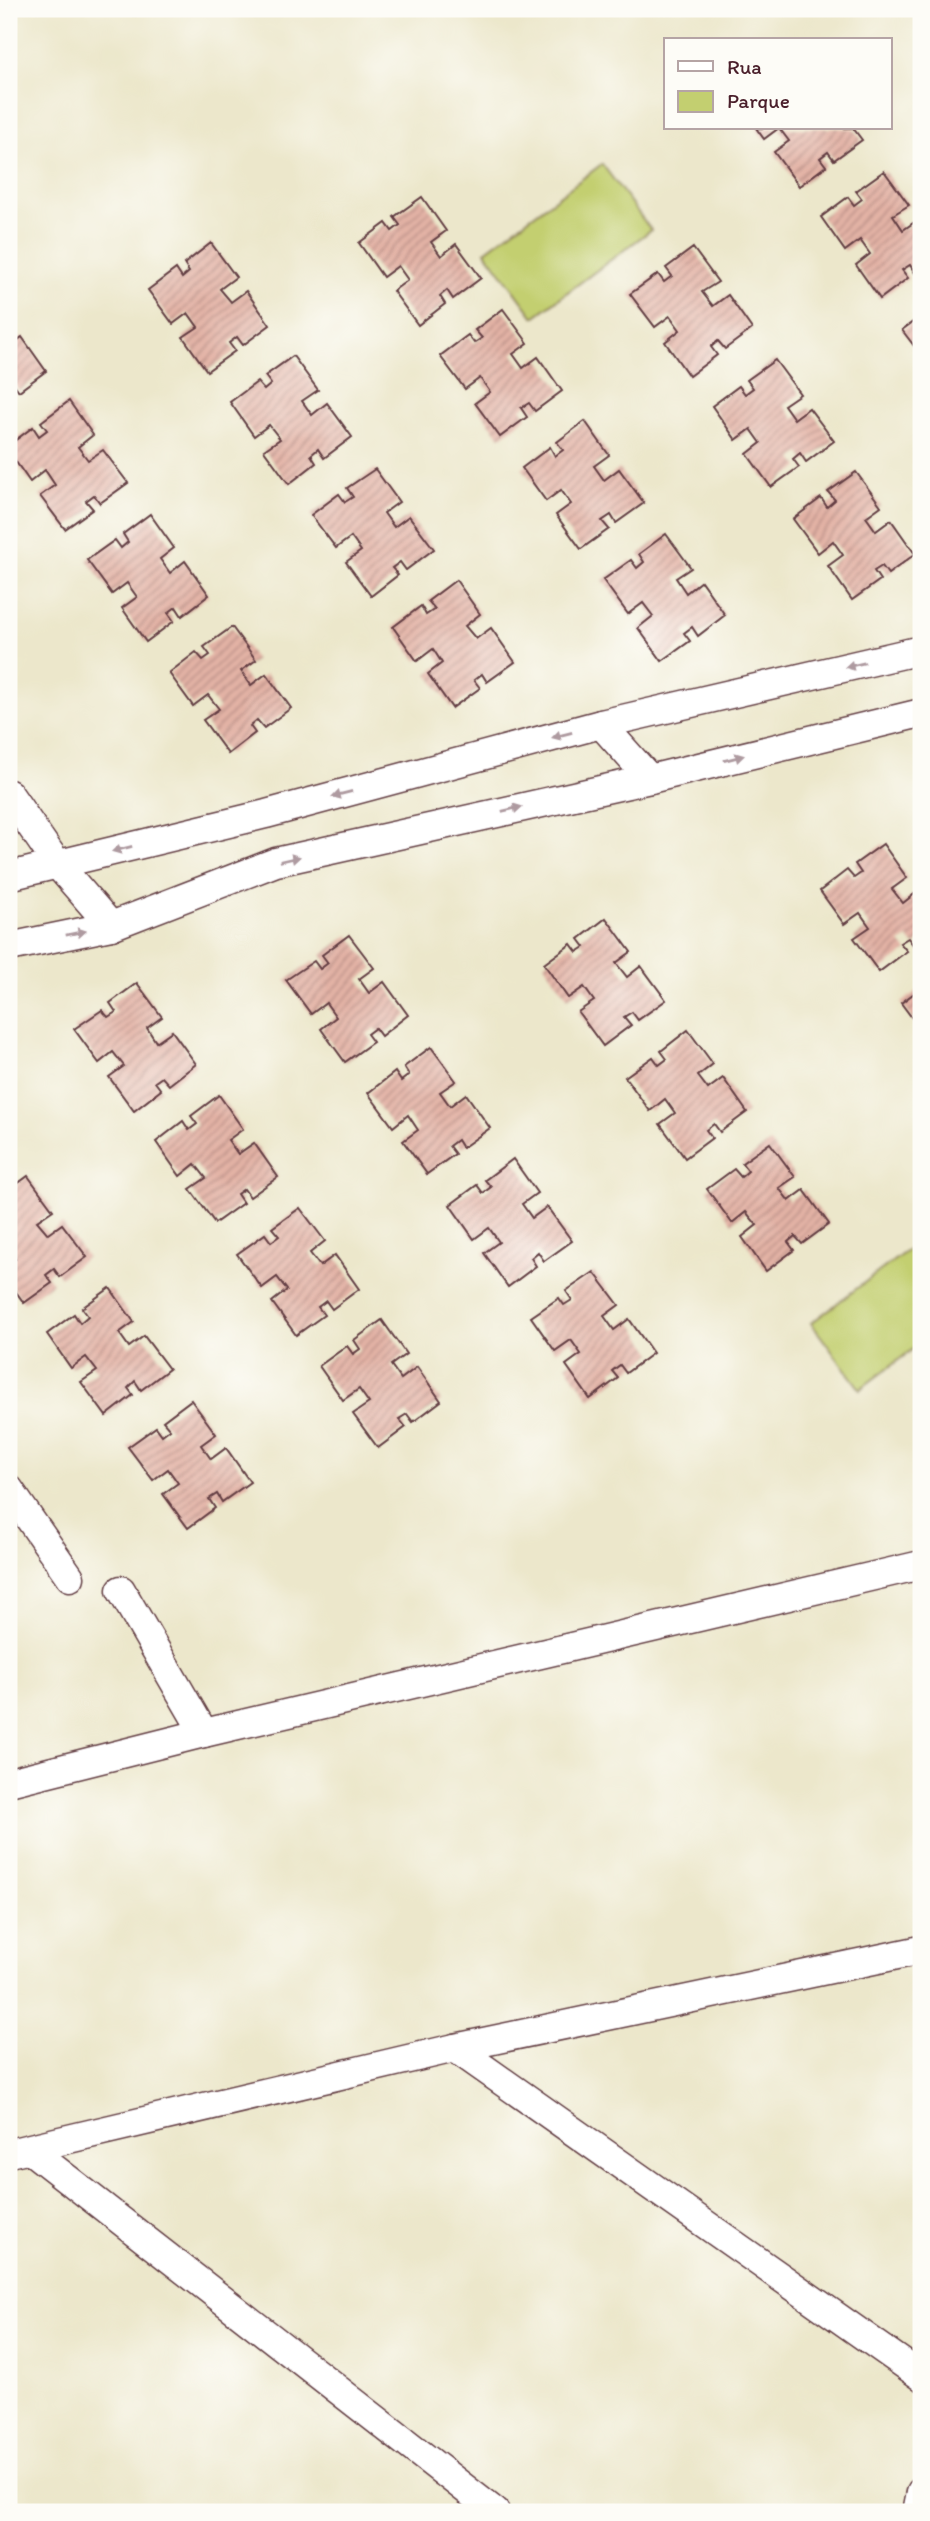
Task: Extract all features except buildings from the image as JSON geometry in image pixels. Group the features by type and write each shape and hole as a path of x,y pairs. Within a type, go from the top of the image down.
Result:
{"street":[{"path":"9,876 266,814 601,724 921,650"},
{"path":"9,947 111,926 276,862 650,779 921,713"},
{"path":"601,724 650,779"},
{"path":"9,794 58,865 111,926"},
{"path":"9,1489 70,1577"},
{"path":"9,1782 204,1733 921,1565"},
{"path":"121,1590 204,1733"},
{"path":"19,2151 455,2048 921,1950"},
{"path":"455,2048 921,2376"},
{"path":"19,2151 495,2512"},
{"path":"917,2512 921,2492"}],"green space":[{"path":"602,164 651,230 534,317 485,251"},
{"path":"921,1240 921,1343 860,1389 811,1323"}]}
